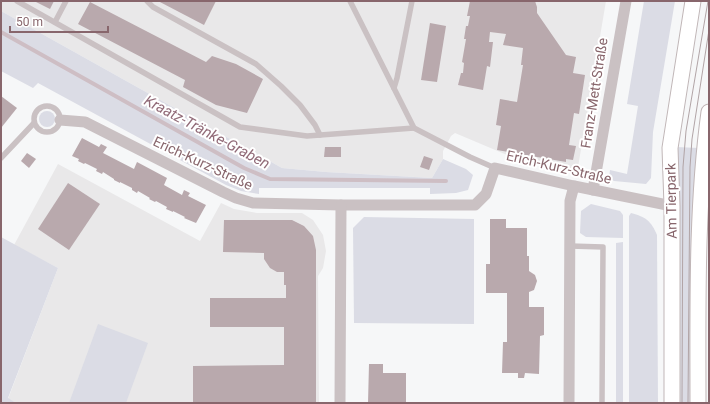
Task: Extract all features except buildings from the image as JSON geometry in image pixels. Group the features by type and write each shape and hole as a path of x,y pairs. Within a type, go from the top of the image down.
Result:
{"main road":[{"name":"Am Tierpark","path":"672,403 672,206 670,148 693,1"},
{"name":"Am Tierpark","path":"698,403 699,226 703,165 709,112"}],"street":[{"name":"Franz-Mett-Straße","path":"593,190 626,1"},
{"name":"Erich-Kurz-Straße","path":"60,120 85,122 236,198 253,203 341,205 474,205 486,194 495,168 672,206"},
{"path":"569,403 570,201 574,186"},
{"path":"340,403 341,205"}],"lane":[{"path":"17,1 240,127 307,136 414,128 470,157 495,168"},
{"path":"55,22 66,1"},
{"path":"148,1 153,7 256,64 300,105 315,125 320,135"},
{"path":"350,1 414,128"},
{"path":"394,88 412,1"},
{"path":"48,105 57,110 60,120 55,129 51,132 40,131 36,128 34,123 34,113 42,106 48,105"},
{"path":"1,158 34,123"},
{"path":"570,246 603,247 602,403"}],"shaded area":[{"path":"1,1 606,1 577,173 514,158 455,133 451,136 443,151 443,159 432,178 282,168 1,11"},
{"path":"644,1 675,1 653,132 651,178 646,184 614,181 609,178 610,170 627,174 638,106 627,104"},
{"path":"1,11 282,168 432,178 443,159 466,169 473,175 468,190 456,193 430,194 430,188 259,188 259,194 241,191 226,185 38,83 33,88 1,71"},
{"path":"47,111 53,113 55,119 53,125 47,127 41,125 39,119 41,113"},
{"path":"676,147 699,148 691,403 677,403"},
{"path":"58,164 200,241 221,203 234,209 257,213 302,213 313,220 323,235 326,251 323,268 318,276 319,403 16,403 8,399 58,268 14,245"},
{"path":"591,204 620,211 623,215 623,238 586,237 580,233 581,211"},
{"path":"631,213 641,216 647,220 653,226 657,235 658,403 629,403 629,216"},
{"path":"364,217 474,219 474,324 354,323 353,228"},
{"path":"1,237 58,268 8,398 16,403 1,403"},
{"path":"623,242 623,403 616,403 616,243"},
{"path":"98,324 148,343 126,403 69,403"}],"waterway":[{"name":"Kraatz-Tränke-Graben","path":"1,32 244,168 270,179 446,181"}],"tram line":[{"path":"682,403 683,167 686,131 708,1"},
{"path":"688,403 690,167 692,139 709,30"}]}
